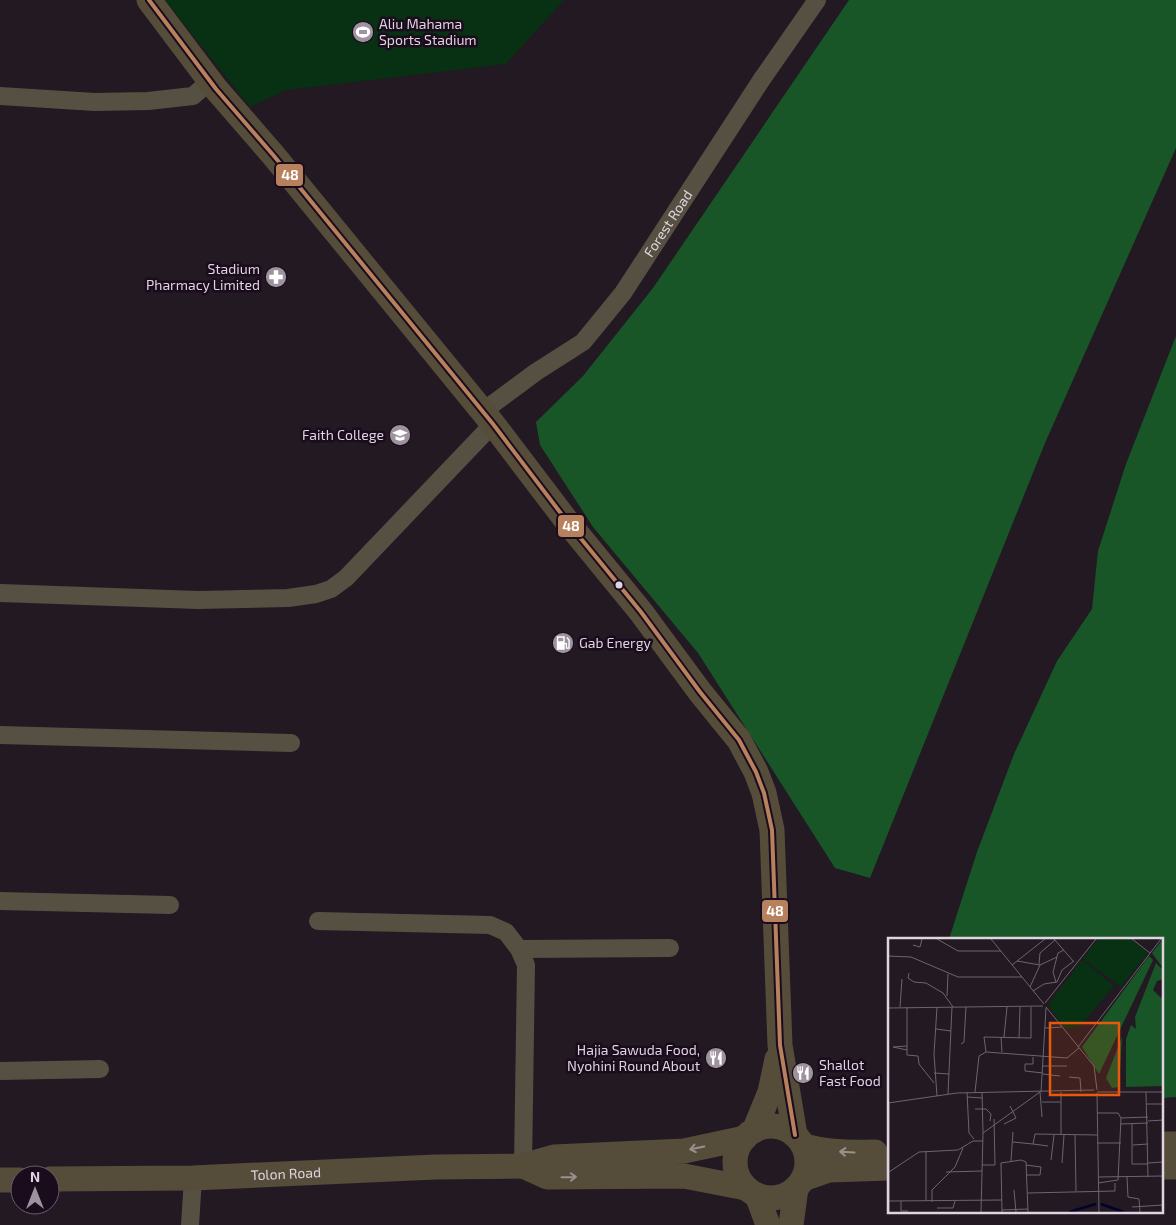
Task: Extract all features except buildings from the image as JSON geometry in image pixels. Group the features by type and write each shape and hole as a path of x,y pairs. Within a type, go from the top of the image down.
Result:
{"main road":[{"path":"149,0 210,81 280,163 487,418 569,524 641,612 700,692 739,740 756,772 764,793 772,830 780,1045 799,1141 807,1157 807,1168 800,1184 791,1225"},
{"path":"768,1225 752,1192 739,1177 736,1167 738,1152 770,1092 780,1045"},
{"path":"523,1166 554,1157 684,1151 749,1134 764,1127 775,1126 786,1129 799,1141 820,1150 851,1152 888,1151"},
{"path":"523,1166 547,1177 684,1176 752,1192 767,1198 777,1198 787,1194 800,1184 829,1170 888,1168"},
{"name":"Tolon Road","path":"60,1179 193,1178 435,1167 523,1166"}],"street":[{"name":"Forest Road","path":"0,593 198,600 288,598 316,594 332,589 346,578 487,418 536,372 583,342 623,294 762,79 817,0"},
{"path":"0,96 95,102 148,101 193,96 210,81"},
{"path":"0,735 291,742"},
{"path":"0,901 170,906"},
{"path":"318,921 490,924 506,932 519,949 526,965 523,1166"},
{"path":"519,949 670,948"},
{"path":"0,1071 100,1069"},
{"path":"190,1225 193,1178"}],"green space":[{"name":"Aliu Mahama Sports Stadium","path":"165,0 564,0 506,64 286,90 250,107"},
{"path":"849,0 1176,0 1176,148 1045,443 870,878 835,868 698,653 593,527 540,445 536,422 583,376 653,288"},
{"path":"1176,336 1176,1097 1164,1098 1164,938 949,938 977,852 1014,754 1057,661 1092,609 1098,551 1126,464"}],"transit line":[{"name":"48","path":"149,0 216,89 274,156 493,424 739,740 756,772 764,793 772,830 780,1045 795,1135"}],"place":[{"name":"Aliu Mahama Sports Stadium","path":"363,32"},
{"name":"Stadium Pharmacy Limited","path":"276,277"},
{"name":"Faith College","path":"400,435"},
{"name":"Gab Energy","path":"563,643"},
{"name":"Hajia Sawuda Food, Nyohini Round About","path":"716,1058"},
{"name":"Shallot Fast Food","path":"803,1073"}]}
